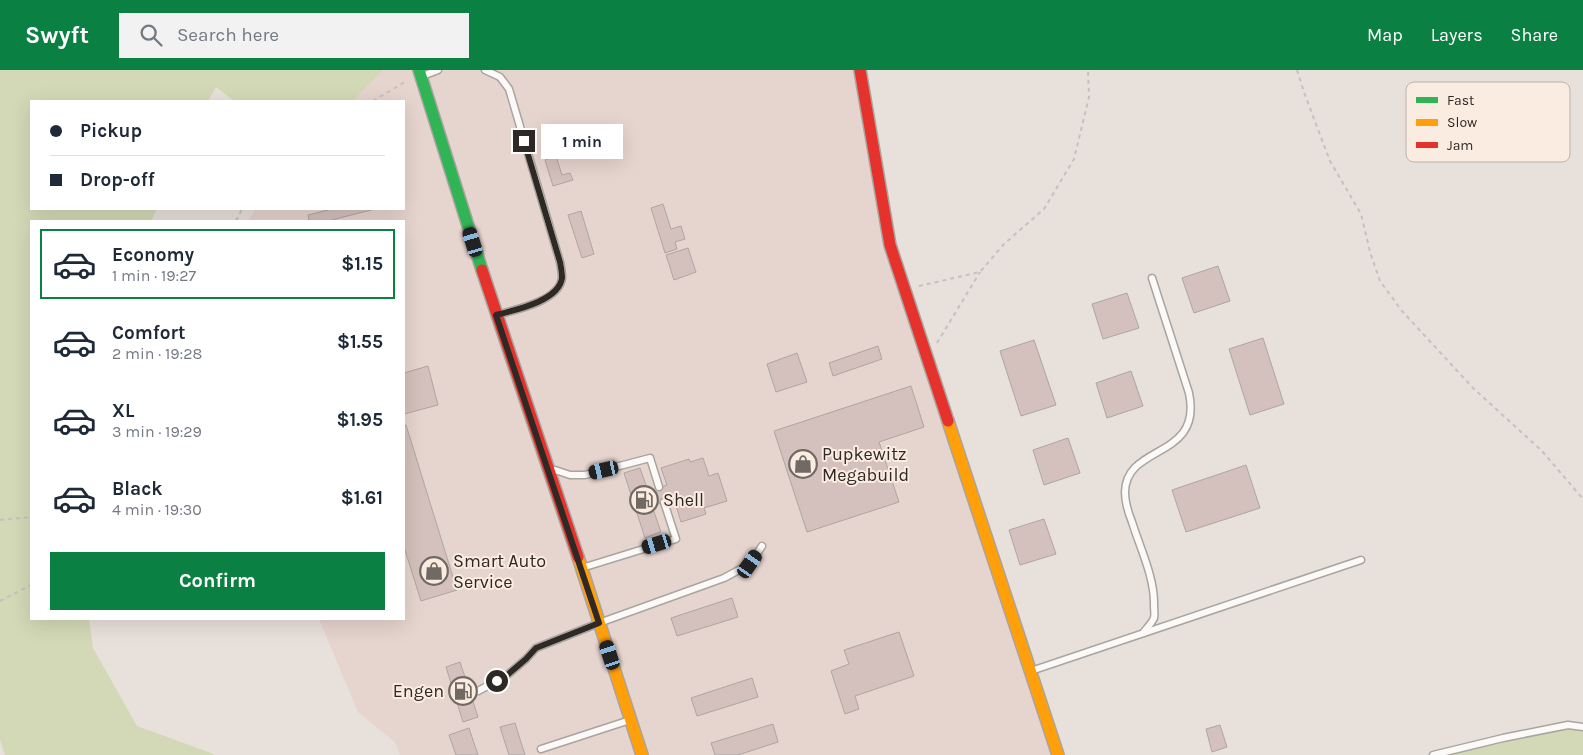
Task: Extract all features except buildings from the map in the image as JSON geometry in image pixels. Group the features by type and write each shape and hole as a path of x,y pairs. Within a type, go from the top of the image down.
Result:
{"main road":[{"path":"860,70 890,246 1058,755"},
{"path":"420,73 496,315 546,467 582,568 642,755"}],"lane":[{"path":"420,73 438,70"},
{"path":"486,70 500,77 509,89 560,262 562,279 557,290 547,298 496,315"},
{"path":"1144,634 1154,618 1154,600 1151,581 1127,509 1125,493 1127,481 1134,467 1172,442 1187,429 1192,406 1190,393 1152,278"},
{"path":"546,467 570,474 585,475 650,458 659,487"},
{"path":"582,568 676,539 664,502"},
{"path":"478,691 506,676 536,648 724,578 750,564 762,546"},
{"path":"1030,672 1361,560"},
{"path":"541,749 631,720"},
{"path":"1433,755 1568,725 1583,726"}],"path":[{"path":"927,359 980,272 1004,244 1044,209 1074,159 1089,97 1088,70"},
{"path":"1297,70 1304,95 1330,161 1361,214 1370,252 1380,281 1402,311 1473,388 1542,451 1583,499"},
{"path":"375,100 420,73"},
{"path":"905,290 980,272"},
{"path":"0,520 30,517"},
{"path":"0,601 30,586"}],"shaded area":[{"path":"383,70 860,70 890,245 1058,755 400,755 395,742 358,712 319,620 405,620 405,220 249,220 255,210 405,210 405,100 354,100"}],"green space":[{"path":"0,70 383,70 354,100 233,100 216,87 209,100 30,100 30,210 156,210 152,220 30,220 30,620 89,620 93,648 137,726 214,755 5,755 0,740"},
{"path":"1568,725 1583,727 1583,755 1433,755"}],"traffic: fast":[{"path":"419,70 482,270"}],"traffic: slow":[{"path":"948,421 1058,755"},
{"path":"578,557 642,755"}],"traffic: jam":[{"path":"860,70 890,245 948,421"},
{"path":"482,270 578,557"}],"place":[{"name":"Pupkewitz Megabuild","path":"803,464"},
{"name":"Shell","path":"644,500"},
{"name":"Smart Auto Service","path":"434,571"},
{"name":"Engen","path":"463,691"}],"route":[{"path":"497,681 506,676 536,648 599,623 496,315 547,298 557,290 562,279 560,262 524,141"}]}
